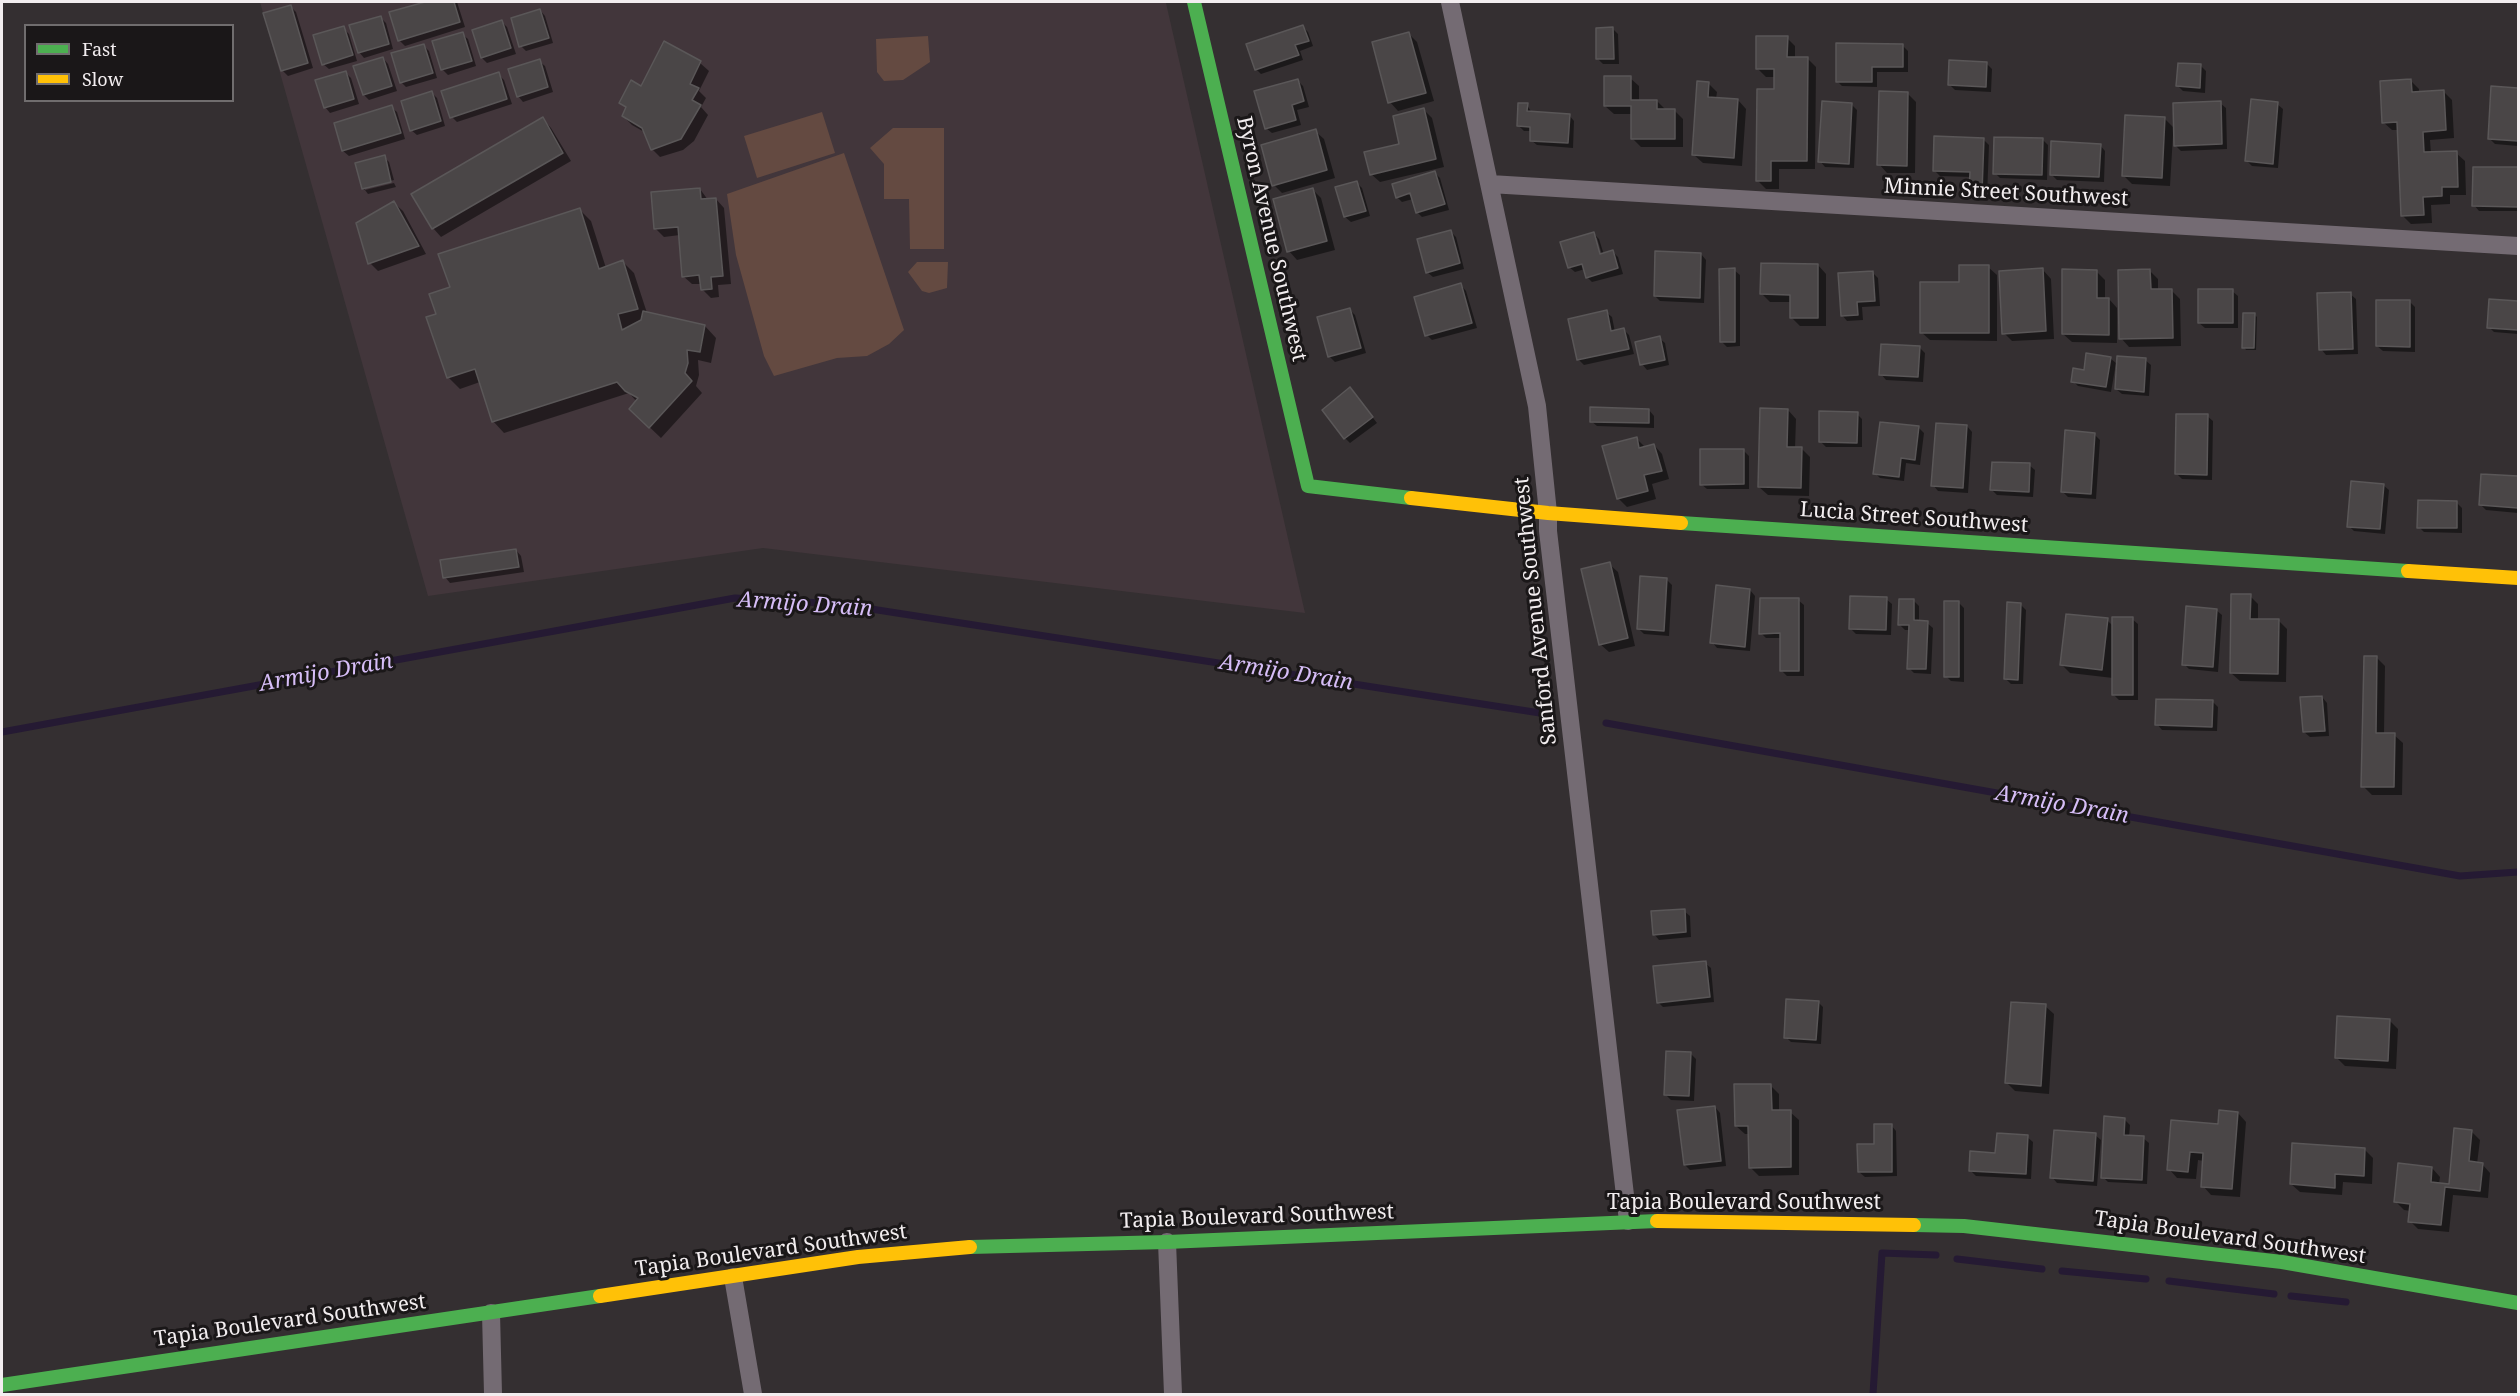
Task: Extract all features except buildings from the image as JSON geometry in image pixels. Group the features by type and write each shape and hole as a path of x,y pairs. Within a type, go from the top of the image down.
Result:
{"street":[{"name":"Byron Avenue Southwest","path":"1194,2 1308,486"},
{"name":"Sanford Avenue Southwest","path":"1450,2 1537,406 1548,531 1628,1221"},
{"name":"Minnie Street Southwest","path":"1490,184 2518,246"},
{"name":"Lucia Street Southwest","path":"1308,486 1548,513 2518,578"},
{"name":"Tapia Boulevard Southwest","path":"2,1385 858,1257 948,1248 1167,1242 1628,1221 1964,1226 2282,1262 2518,1303"},
{"path":"1167,1242 1173,1395"},
{"path":"733,1277 753,1395"},
{"path":"491,1313 493,1395"}],"shaded area":[{"path":"260,2 1166,3 1305,613 763,548 428,596"},
{"path":"928,36 930,62 903,80 884,81 877,72 876,39"},
{"path":"822,112 835,153 757,178 744,136"},
{"path":"893,128 944,128 944,249 910,249 909,199 884,199 884,164 870,148"},
{"path":"844,153 904,330 889,344 867,356 837,358 774,376 764,356 736,255 727,194"},
{"path":"917,262 948,262 947,288 929,293 922,291 908,272"}],"waterway":[{"name":"Armijo Drain","path":"2,732 735,598 839,604 1540,713"},
{"name":"Armijo Drain","path":"1606,723 2460,876 2518,872"},
{"path":"1873,1394 1882,1253 1936,1255"},
{"path":"1957,1259 2042,1269"},
{"path":"2062,1271 2146,1279"},
{"path":"2169,1281 2274,1294"},
{"path":"2291,1296 2346,1302"}],"traffic: fast":[{"path":"1194,2 1308,486 1411,498"},
{"path":"1681,523 2408,571"},
{"path":"970,1247 1167,1242 1657,1221"},
{"path":"1914,1225 1964,1226 2282,1262 2518,1303"},
{"path":"2,1385 600,1296"}],"traffic: slow":[{"path":"1411,498 1548,513 1681,523"},
{"path":"2408,571 2518,578"},
{"path":"1657,1221 1914,1225"},
{"path":"600,1296 858,1257 970,1247"}]}
